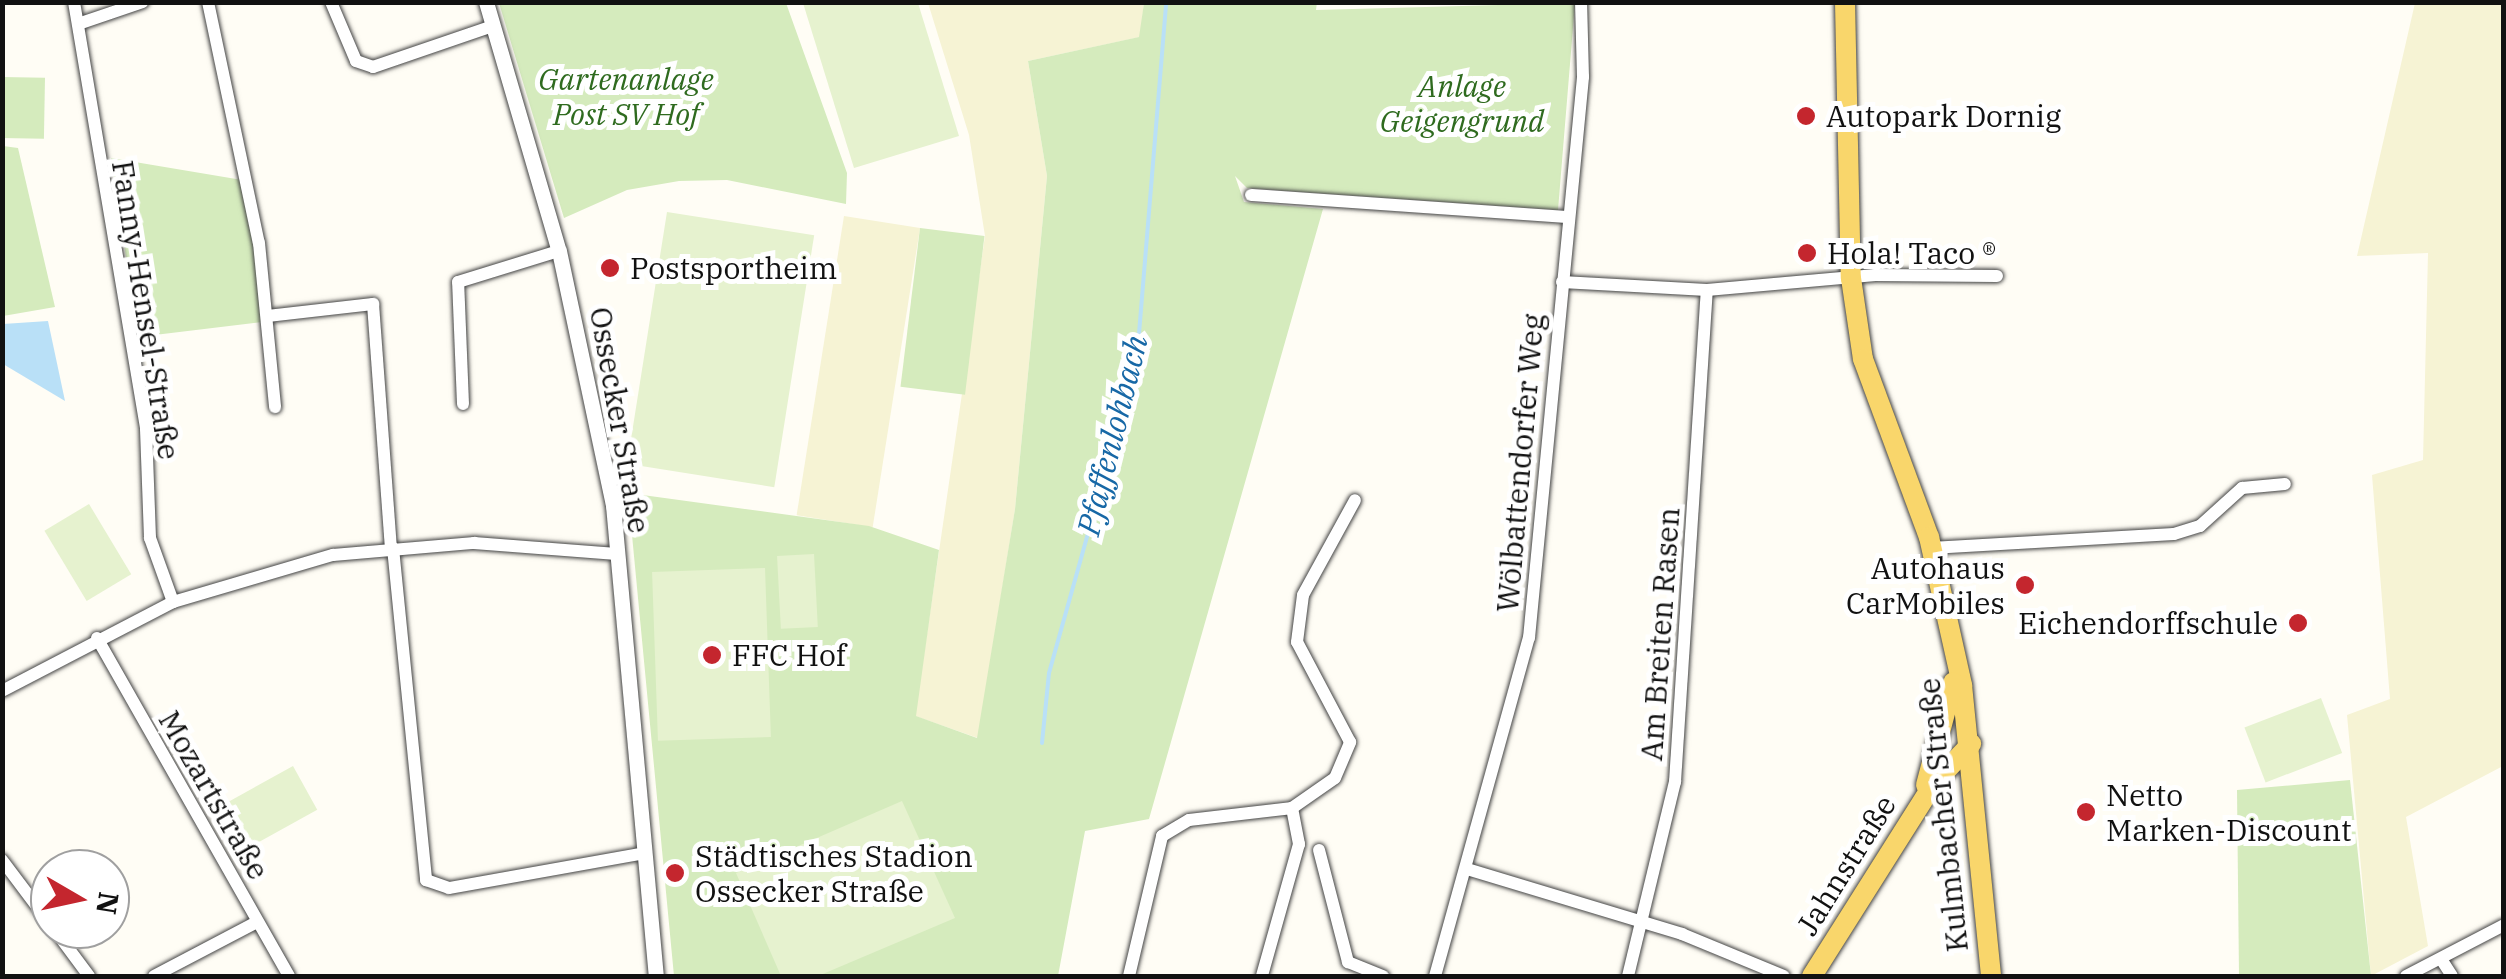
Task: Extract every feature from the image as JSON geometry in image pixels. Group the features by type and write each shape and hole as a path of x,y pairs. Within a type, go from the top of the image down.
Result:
{"main road":[{"name":"Kulmbacher Straße","path":"1845,2 1851,278 1882,422 1931,548 1955,655 1971,744 1990,976"},
{"path":"1899,840 1942,745 1955,655"},
{"name":"Jahnstraße","path":"1812,976 1899,840 1971,744"}],"street":[{"name":"Fanny-Hensel-Straße","path":"74,2 81,23 146,429 150,538 173,602"},
{"path":"81,23 143,2"},
{"path":"208,2 267,316 274,407"},
{"path":"331,2 356,60 373,66 493,26"},
{"name":"Ossecker Straße","path":"486,2 559,252 617,554 640,854 656,976"},
{"name":"Wölbattendorfer Weg","path":"1435,976 1468,869 1529,638 1562,282 1564,217 1583,77 1582,2"},
{"path":"1251,194 1564,217"},
{"path":"463,404 458,282 559,252"},
{"path":"1562,282 1707,290 1851,278 1997,276"},
{"name":"Am Breiten Rasen","path":"1628,976 1643,922 1681,728 1707,290"},
{"path":"267,316 373,304 392,548 426,880 450,888 640,854"},
{"path":"1931,548 2174,534 2200,526 2242,488 2285,484"},
{"path":"1157,829 1292,808 1335,778 1350,742 1297,642 1303,595 1354,500"},
{"path":"2,691 173,602 248,574 392,548 617,554"},
{"name":"Mozartstraße","path":"98,638 290,976"},
{"path":"1262,976 1299,844 1292,808"},
{"path":"1129,976 1153,858 1174,825"},
{"path":"1319,850 1348,962 1383,976"},
{"path":"2,860 30,897"},
{"path":"1468,869 1643,922 1784,976"},
{"path":"154,976 258,922"},
{"path":"2406,976 2504,925"},
{"path":"69,949 89,976"},
{"path":"2441,959 2452,976"}],"shaded area":[{"path":"928,3 1144,3 1140,37 1028,61 1047,176 1015,509 978,738 915,716 985,236 969,135"},
{"path":"2415,3 2503,3 2503,766 2406,817 2428,946 2371,976 2347,715 2390,699 2372,475 2423,460 2428,253 2357,256"},
{"path":"844,216 920,228 873,527 797,515"}],"green space":[{"name":"Anlage Geigengrund","path":"1317,2 1316,10 1575,3 1558,210 1247,188 1235,176 1244,202 1323,209 1149,819 1085,831 1058,976 674,976 628,493 869,526 939,550 916,716 977,738 1015,509 1047,176 1028,61 1139,37 1144,3"},
{"name":"Gartenanlage Post SV Hof","path":"499,3 786,3 847,173 846,204 727,180 679,181 627,190 564,218"},
{"path":"803,3 918,3 959,136 854,168"},
{"path":"2,77 45,78 44,139 2,138"},
{"path":"3,146 18,148 55,307 3,316"},
{"path":"111,158 248,181 262,322 138,337"},
{"path":"667,212 814,235 774,487 627,464"},
{"path":"920,228 985,236 965,395 901,387"},
{"path":"89,504 131,574 87,601 44,531"},
{"path":"814,554 818,627 781,629 777,556"},
{"name":"FFC Hof","path":"765,568 771,737 658,741 652,572"},
{"path":"2321,698 2342,753 2266,782 2244,727"},
{"path":"293,766 317,810 245,850 220,806"},
{"path":"2350,780 2371,976 2239,976 2237,790"},
{"path":"902,801 955,918 818,976 781,976 736,873"}],"water":[{"path":"48,321 65,401 3,364 3,324"}],"waterway":[{"name":"Pfaffenlohbach","path":"1042,743 1049,673 1137,358 1166,2"}],"place":[{"name":"Autopark Dornig","path":"1806,116"},
{"name":"Hola! Taco ®","path":"1807,253"},
{"name":"Postsportheim","path":"610,268"},
{"name":"Autohaus CarMobiles","path":"2025,585"},
{"name":"Eichendorffschule","path":"2298,623"},
{"name":"FFC Hof","path":"712,655"},
{"name":"Netto Marken-Discount","path":"2086,812"},
{"name":"Städtisches Stadion Ossecker Straße","path":"675,873"}]}
